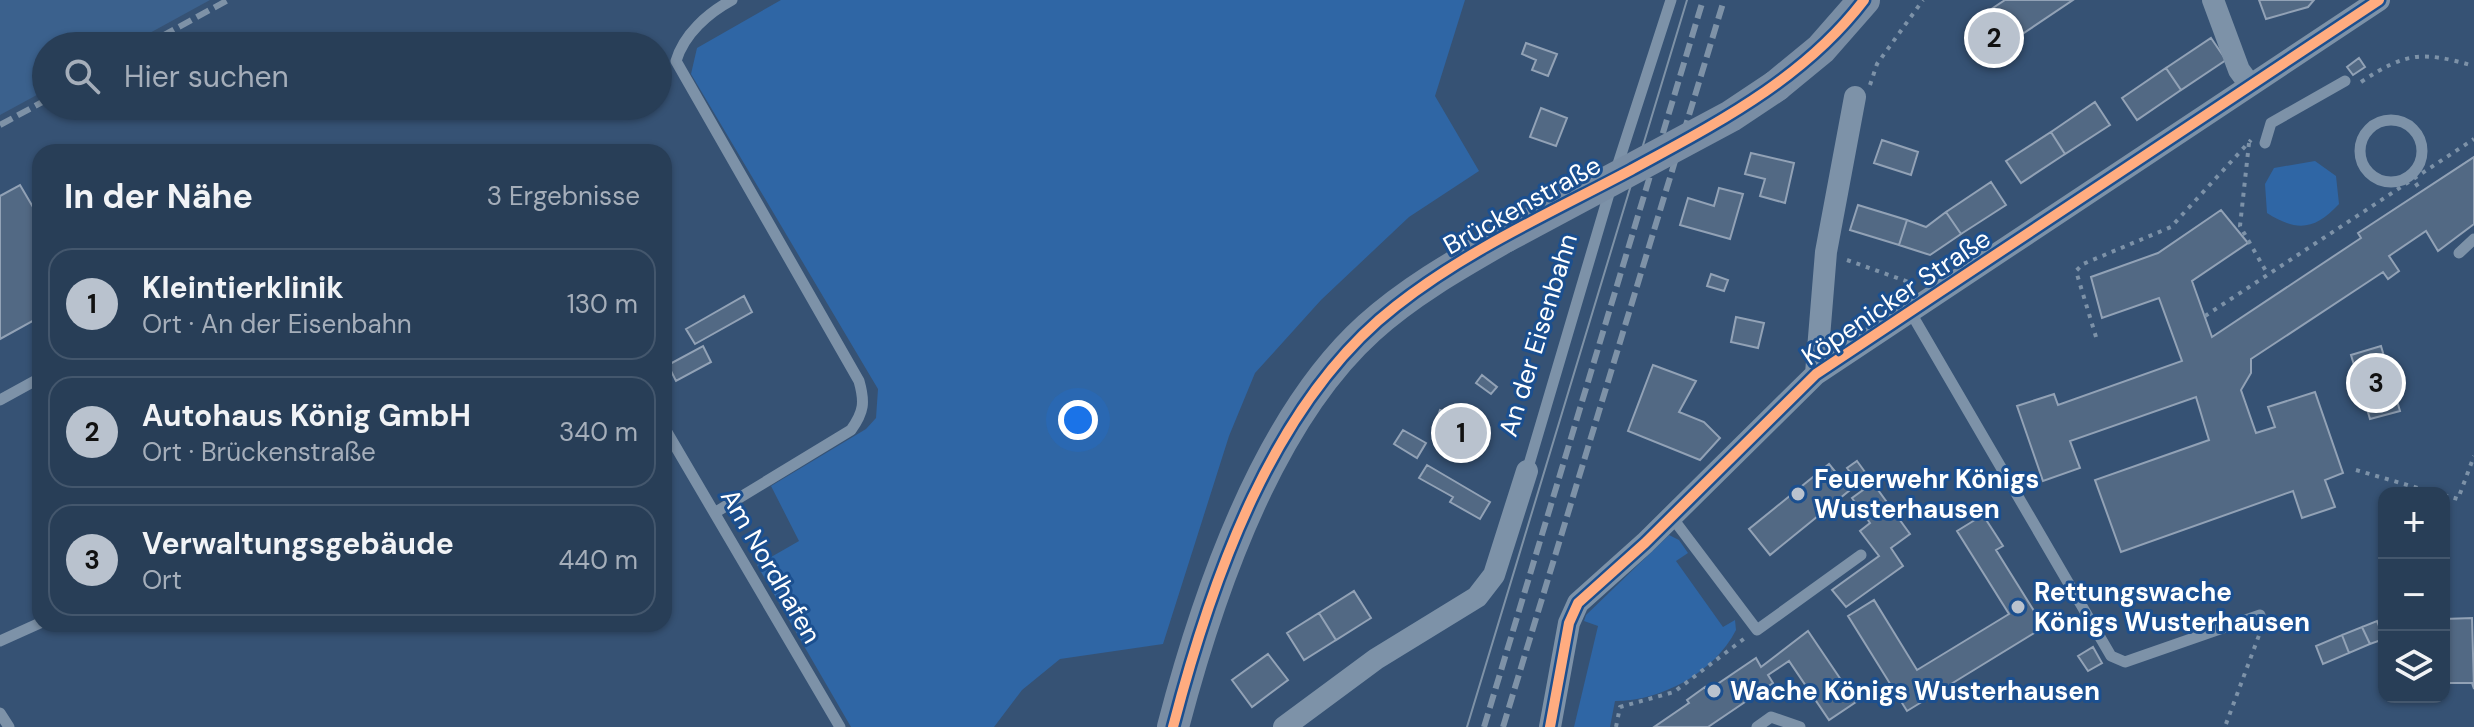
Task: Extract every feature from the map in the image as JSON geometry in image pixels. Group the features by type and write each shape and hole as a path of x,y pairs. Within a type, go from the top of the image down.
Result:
{"main road":[{"name":"Brückenstraße","path":"1173,727 1204,627 1251,502 1307,399 1341,356 1397,305 1505,237 1731,116 1776,86 1821,49 1864,0"}],"street":[{"path":"2213,0 2239,70 2250,85"},
{"name":"Köpenicker Straße","path":"1550,727 1569,623 1578,603 1816,374 2379,0"},
{"path":"1816,374 1826,252 1855,97"},
{"name":"An der Eisenbahn","path":"1284,727 1376,659 1477,597 1494,575 1527,471"}],"lane":[{"path":"716,512 851,430 863,413 864,397 859,381 676,61 681,43 716,8 732,0"},
{"name":"An der Eisenbahn","path":"1527,471 1623,145 1671,0"},
{"path":"2265,143 2271,123 2348,85"},
{"path":"2398,120 2414,129 2422,155 2411,178 2389,182 2365,169 2361,142 2371,126 2398,120"},
{"path":"2459,253 2474,239"},
{"path":"1911,313 2111,656 2125,662 2260,615"},
{"path":"0,400 32,382"},
{"name":"Am Nordhafen","path":"672,440 840,727"},
{"path":"1671,516 1757,630 1861,555"},
{"path":"0,641 32,627"},
{"path":"0,713 9,727"},
{"path":"1757,727 1771,717 1800,727"}],"path":[{"path":"1855,97 1871,84 1877,64 1923,0"},
{"path":"2348,85 2411,55 2474,66"},
{"path":"2096,337 2076,271 2083,264 2171,227 2249,142 2271,123"},
{"path":"2205,316 2267,273 2325,240 2411,178 2474,139"},
{"path":"2249,142 2240,226 2267,273"},
{"path":"2411,178 2421,191"},
{"path":"1826,252 1939,293"},
{"path":"2450,497 2458,499 2474,456"},
{"path":"2356,470 2414,487"},
{"path":"2226,724 2261,635 2260,615"},
{"path":"1616,727 1620,707 1674,692 1757,630"}],"shaded area":[{"path":"0,0 210,0 152,32 32,32 32,98 0,115"},
{"path":"781,0 1465,0 1435,96 1479,171 1409,217 1321,300 1255,373 1229,436 1163,644 1060,659 1022,690 994,727 851,727 757,565 799,541 771,486 866,429 876,418 878,389 691,74 697,48"},
{"path":"2315,161 2336,176 2339,204 2322,219 2305,225 2288,223 2267,213 2265,184 2274,168"},
{"path":"1669,535 1679,540 1688,553 1676,561 1723,627 1735,620 1736,630 1714,659 1684,682 1650,696 1615,701 1610,727 1574,727 1598,626 1584,621 1586,615"}],"building":[{"path":"2005,0 2073,0 2006,45 2010,52 1989,66 1968,32 1986,19 1984,14"},
{"path":"2259,0 2314,0 2308,7 2266,19"},
{"path":"2211,38 2226,60 2181,90 2166,68"},
{"path":"1526,43 1557,54 1548,76 1532,70 1536,60 1522,54"},
{"path":"2359,58 2365,67 2353,75 2347,67"},
{"path":"2166,68 2181,90 2137,120 2122,98"},
{"path":"2095,102 2110,125 2065,154 2051,132"},
{"path":"1541,108 1567,118 1556,146 1530,137"},
{"path":"2051,132 2065,154 2021,183 2006,161"},
{"path":"1882,140 1918,152 1911,175 1874,163"},
{"path":"1751,153 1794,163 1785,203 1760,196 1765,179 1745,174"},
{"path":"2474,157 2474,224 2438,251 2426,231 2389,256 2399,271 2388,279 2383,272 2251,359 2251,373 2241,390 2256,433 2275,427 2268,407 2315,392 2343,473 2325,480 2335,507 2302,518 2293,491 2121,552 2095,480 2209,440 2196,397 2070,441 2080,468 2043,481 2017,406 2054,394 2058,405 2182,361 2159,298 2102,318 2091,277 2158,253 2221,210 2248,243 2192,281 2212,337 2361,238 2358,233"},
{"path":"1991,182 2006,205 1961,234 1946,212"},
{"path":"20,185 32,205 32,321 0,339 0,196"},
{"path":"1719,188 1743,194 1730,239 1680,225 1688,198 1714,206"},
{"path":"1858,205 1907,220 1899,245 1850,230"},
{"path":"1946,212 1961,234 1930,255 1899,245 1907,220 1926,227"},
{"path":"1711,274 1728,280 1724,291 1707,286"},
{"path":"744,296 752,312 695,344 686,329"},
{"path":"1736,317 1764,323 1758,348 1731,342"},
{"path":"703,346 711,362 676,381 672,363"},
{"path":"2381,346 2400,411 2370,419 2351,355"},
{"path":"1653,365 1696,381 1679,412 1704,422 1720,438 1700,460 1628,431"},
{"path":"1482,375 1497,387 1491,394 1476,383"},
{"path":"1440,410 1485,427 1473,458 1445,447 1449,436 1433,430"},
{"path":"1403,430 1426,443 1417,458 1394,444"},
{"path":"1857,461 1910,534 1891,548 1903,566 1846,607 1832,590 1879,556 1860,531 1870,523 1852,498 1863,490 1847,468"},
{"path":"1829,464 1850,490 1770,555 1749,529"},
{"path":"1427,465 1490,502 1480,519 1450,502 1453,497 1419,478"},
{"name":"Rettungswache Königs Wusterhausen","path":"1983,515 2003,546 1996,550 2044,627 1907,711 1848,616 1874,600 1917,670 2009,614 1957,531"},
{"path":"1354,591 1371,618 1336,640 1319,613"},
{"path":"1319,613 1336,640 1304,660 1287,633"},
{"path":"2472,618 2474,689 2472,683 2450,683 2450,619"},
{"path":"2377,621 2378,641 2370,644 2362,627"},
{"path":"2362,627 2370,644 2349,653 2342,635"},
{"path":"1808,631 1856,702 1829,720 1789,661 1768,675 1773,683 1708,727 1654,727 1689,703 1687,700 1705,687 1707,691 1756,658 1761,667"},
{"path":"2342,635 2349,653 2323,664 2316,646"},
{"path":"2093,647 2102,663 2088,671 2078,656"},
{"path":"1268,654 1288,680 1252,707 1232,680"}],"tram line":[{"path":"1467,727 1687,0"}],"railway":[{"path":"170,32 228,0"},
{"path":"1484,727 1703,0"},
{"path":"1503,727 1724,0"},
{"path":"0,125 32,108"}],"cycle path":[{"path":"1173,727 1207,613 1253,497 1281,442 1315,391 1353,345 1396,306 1452,267 1695,135 1757,97 1814,53 1864,0"},
{"path":"1550,727 1569,623 1578,603 1645,543 1816,374 2379,0"}],"place":[{"name":"Autohaus König GmbH","path":"1994,38"},
{"name":"Verwaltungsgebäude","path":"2376,383"},
{"name":"Kleintierklinik","path":"1461,433"},
{"name":"Feuerwehr Königs Wusterhausen","path":"1798,494"},
{"name":"Rettungswache Königs Wusterhausen","path":"2018,607"},
{"name":"Wache Königs Wusterhausen","path":"1714,691"}]}
